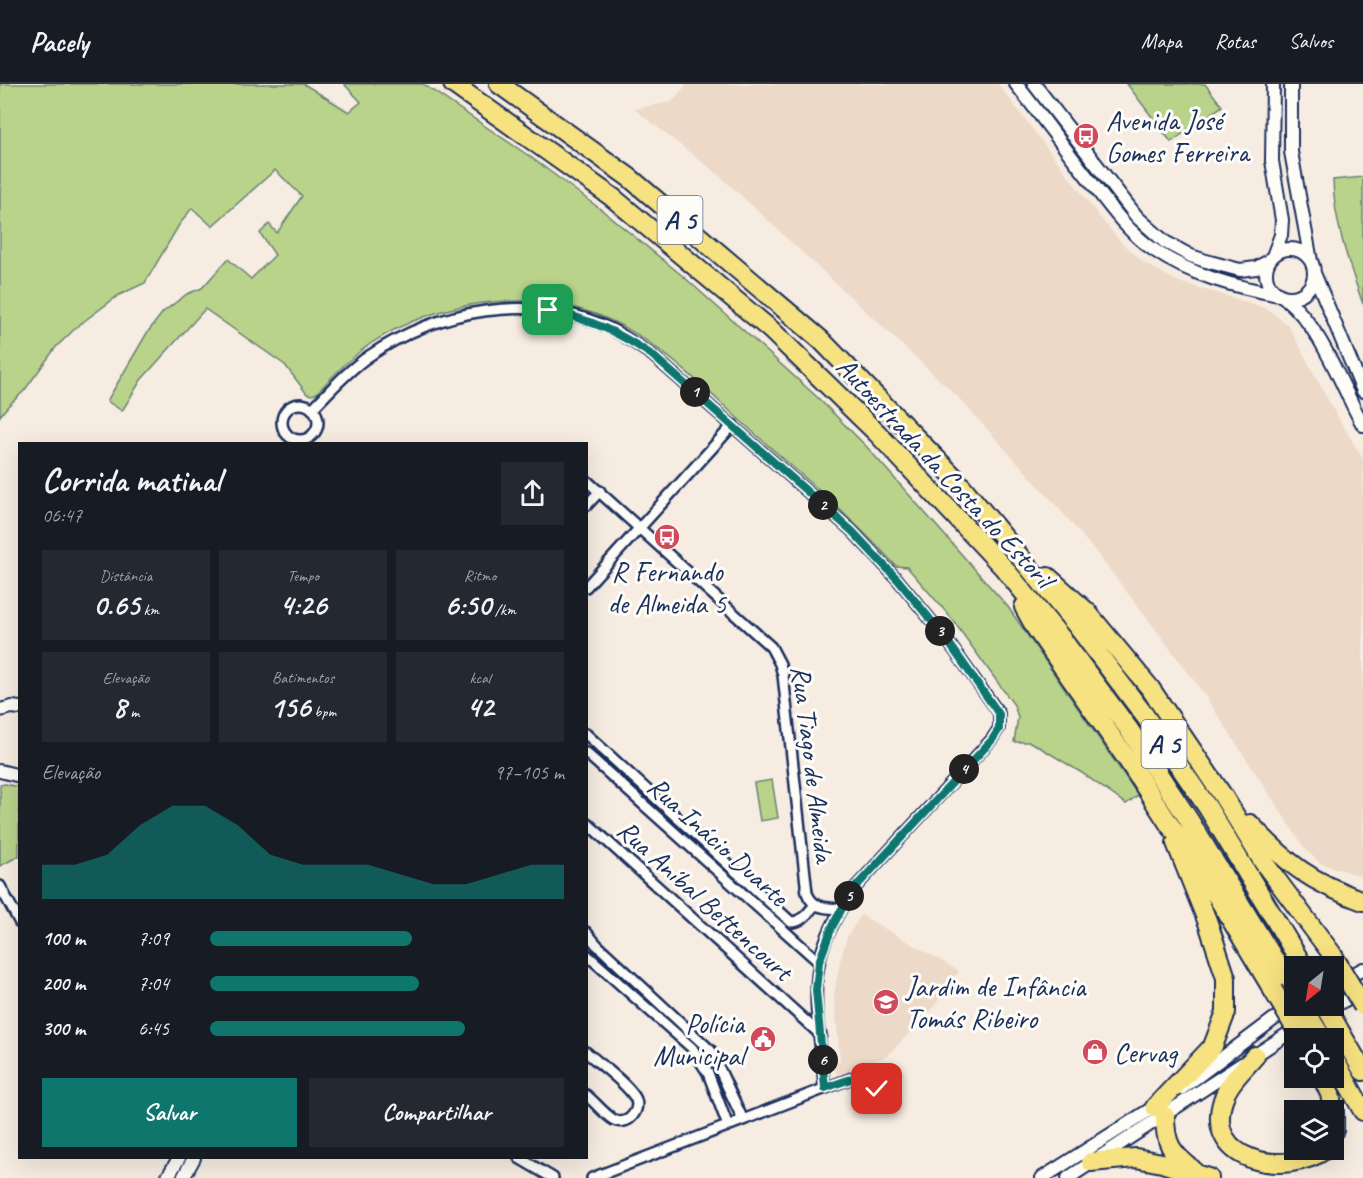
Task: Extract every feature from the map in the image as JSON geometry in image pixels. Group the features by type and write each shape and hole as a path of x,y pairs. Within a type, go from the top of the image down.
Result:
{"highway":[{"name":"Autoestrada da Costa do Estoril","path":"453,84 612,197 771,330 877,433 1003,567 1062,639 1128,728 1190,820 1284,985"},
{"name":"Autoestrada da Costa do Estoril","path":"499,84 630,178 821,340 954,477 1077,627 1144,716 1208,808 1297,956"},
{"path":"1005,537 1087,612 1150,688 1223,796 1264,863 1332,954 1363,1005"},
{"path":"1003,567 1035,627 1169,824 1284,986"},
{"path":"1223,796 1276,852 1307,876 1333,890 1363,901"},
{"path":"1169,824 1208,923 1226,978 1226,1012 1213,1046 1163,1107 1167,1140 1171,1149 1177,1157 1203,1176"},
{"path":"1331,1016 1363,1071"},
{"path":"1255,1056 1230,1086 1222,1101 1221,1131 1229,1149 1254,1171 1275,1176 1293,1174 1316,1160"},
{"path":"1344,1077 1363,1111"},
{"path":"1091,1162 1136,1158 1203,1176"}],"street":[{"path":"1017,84 1118,216 1151,248 1207,276 1257,291 1291,298 1305,292 1313,280 1313,267 1291,152 1291,84"},
{"path":"1034,84 1130,208 1154,234 1191,256 1229,268 1248,270 1286,249 1300,251 1313,267 1363,391"},
{"path":"1273,84 1272,161 1282,220 1281,235 1265,273 1266,280 1273,291 1301,314 1316,335 1363,425"},
{"path":"312,409 355,367 399,339 449,317 479,311 511,309 548,310 581,317 625,337 652,355 810,492 873,554 944,636 999,714 999,729 851,892 841,909 819,962 816,990 825,1088"},
{"path":"296,405 312,409 317,424 310,441 288,436 282,426 286,411 296,405"},
{"path":"588,585 733,425"},
{"path":"283,442 288,436"},
{"name":"Rua Tiago de Almeida","path":"588,482 771,647 777,656 783,675 807,893 810,901 815,905 841,909"},
{"path":"588,504 600,492"},
{"path":"2,708 18,708"},
{"name":"Rua Inácio Duarte","path":"588,736 791,922 804,917 815,905"},
{"name":"Rua Inácio Duarte","path":"588,755 819,962"},
{"path":"650,811 658,800"},
{"name":"Rua Aníbal Bettencourt","path":"588,824 821,1035"},
{"path":"0,886 18,919"},
{"path":"588,934 711,1051 743,1120"},
{"path":"588,956 682,1038 696,1054 708,1074 728,1126"},
{"path":"1344,979 1363,969"},
{"path":"1042,1178 1255,1056 1318,1014 1363,990"},
{"path":"1068,1178 1284,1012"},
{"path":"588,1054 629,1090 637,1102 637,1107 634,1114 627,1120 616,1121 588,1097"},
{"path":"592,1178 612,1174 743,1120 859,1076 872,1081 877,1089"},
{"path":"167,1178 178,1159"},
{"path":"183,1178 193,1159"},
{"path":"521,1159 553,1178"}],"shaded area":[{"path":"687,84 998,84 1102,220 1144,263 1179,282 1257,305 1270,311 1288,325 1363,459 1363,877 1320,863 1305,849 1202,691 1150,622 1056,505 956,395 720,176 634,109 672,102"},
{"name":"Jardim de Infância Tomás Ribeiro","path":"861,915 959,971 932,1009 887,1056 839,1075 833,1069 840,1060 834,995 847,937"}],"green space":[{"path":"0,84 304,84 349,112 361,102 344,84 423,84 532,158 603,211 684,277 817,397 866,446 1008,607 1138,795 1126,804 1082,773 1036,745 1029,742 1014,742 1018,717 1014,705 952,619 907,567 896,566 827,498 676,363 624,327 595,314 563,305 530,301 462,306 429,315 398,328 370,344 312,395 307,394 285,365 205,309 141,380 122,411 107,401 147,333 163,312 187,294 202,288 228,259 251,279 275,255 260,233 269,224 277,233 302,196 275,170 212,226 192,208 179,225 145,283 119,295 79,325 56,347 24,391 0,416"},
{"path":"1127,84 1205,84 1222,106 1171,142"},
{"path":"1363,177 1363,304 1339,228 1333,180"},
{"path":"772,780 778,818 760,821 754,783"},
{"path":"0,785 18,787 18,857 0,866"}],"place":[{"name":"Avenida José Gomes Ferreira","path":"1086,136"},
{"name":"R Fernando de Almeida 5","path":"667,537"},
{"name":"Jardim de Infância Tomás Ribeiro","path":"886,1002"},
{"name":"Polícia Municipal","path":"763,1039"},
{"name":"Cervag","path":"1095,1052"}],"route":[{"path":"548,310 581,317 608,328 652,355 801,485 852,531 898,580 944,636 999,714 999,729 992,740 851,892 832,927 819,962 816,990 825,1088 859,1076 872,1081 877,1089"}]}
